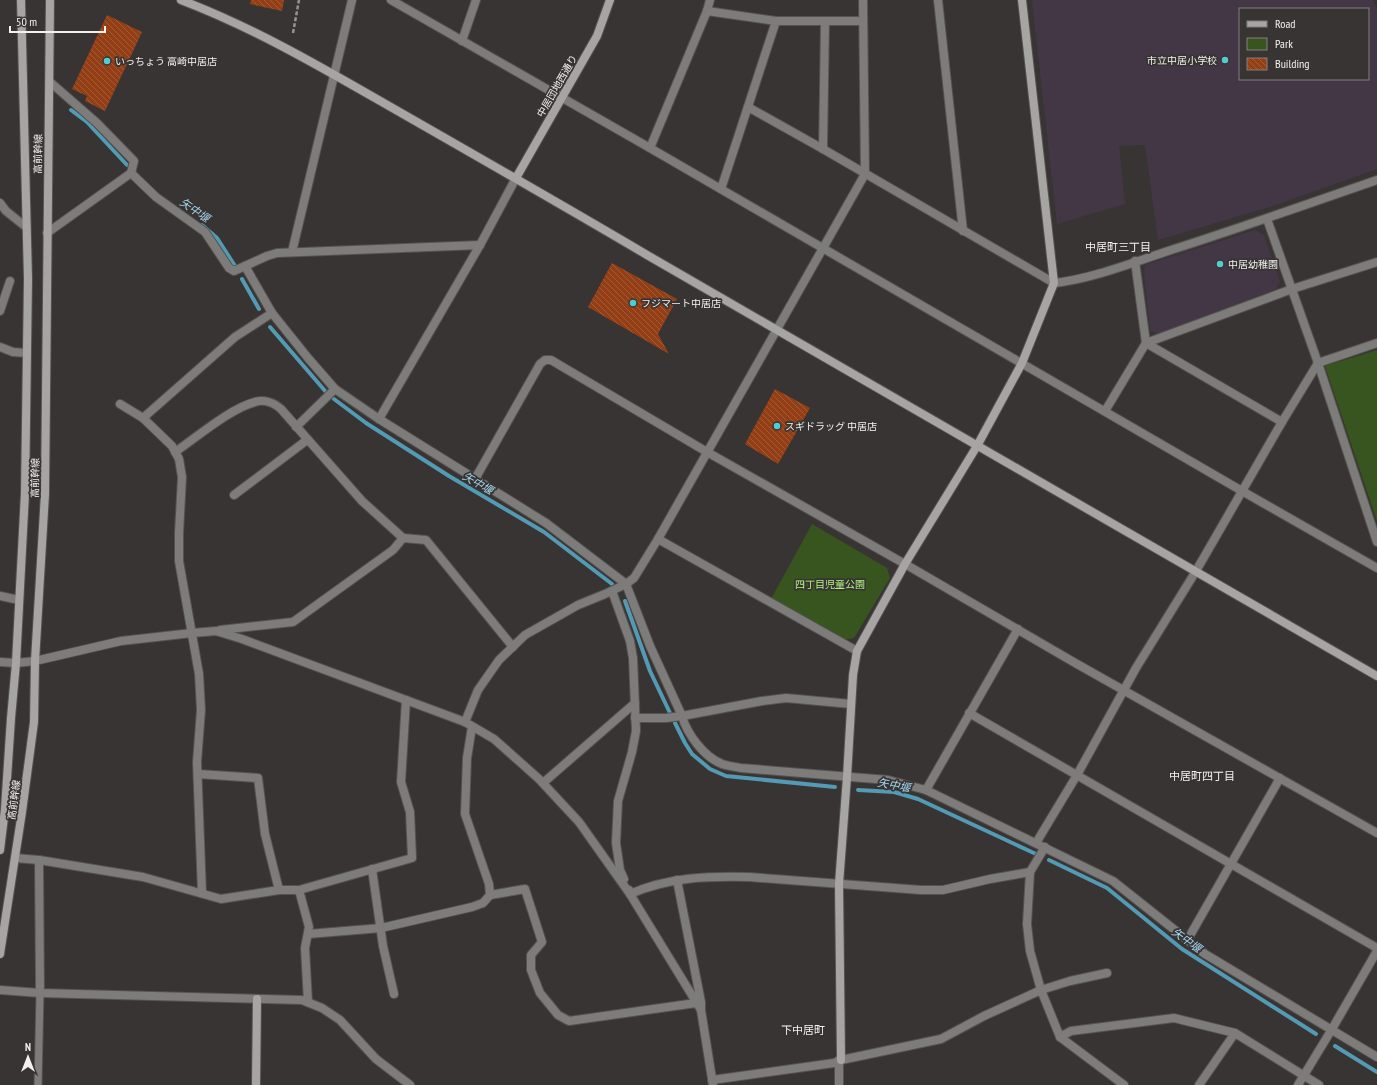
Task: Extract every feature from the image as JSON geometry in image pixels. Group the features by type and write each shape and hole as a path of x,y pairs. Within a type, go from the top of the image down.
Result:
{"street":[{"name":"高前幹線","path":"0,850 5,808 16,663 25,493 28,280 21,0"},
{"name":"高前幹線","path":"0,954 34,722 35,661 45,494 50,0"},
{"path":"181,0 218,14 278,43 334,74 1377,676"},
{"path":"292,252 352,0"},
{"path":"391,0 721,188 1377,568"},
{"path":"462,41 476,0"},
{"name":"中居団地西通り","path":"516,178 597,36 610,0"},
{"path":"650,148 707,11 710,0"},
{"path":"465,722 478,690 499,660 525,635 578,604 612,591 634,578 865,174 862,0"},
{"path":"938,0 963,230"},
{"path":"839,1085 839,884 853,675 857,651 905,564 977,446 1022,363 1054,283 1022,0"},
{"path":"707,11 776,21 862,21"},
{"path":"721,188 776,21"},
{"path":"823,149 825,22"},
{"path":"47,233 132,173 134,161 97,123 50,82"},
{"path":"748,107 1054,283 1072,281 1267,219 1377,180"},
{"path":"132,173 156,197 205,232 229,268 234,271 277,253 480,245"},
{"path":"378,419 480,245 516,178"},
{"path":"0,203 6,211 26,227"},
{"path":"1267,219 1318,363 1377,542"},
{"path":"1135,261 1146,343"},
{"path":"1105,411 1146,343 1292,289 1377,262"},
{"path":"245,266 272,313 335,389 378,419 546,523 626,584 650,646 682,716 685,727 697,744 709,756 721,764 741,768 888,780 926,790 1113,881 1205,954 1377,1057"},
{"path":"0,311 10,281"},
{"path":"143,418 235,337 272,313"},
{"path":"1146,343 1282,422"},
{"path":"1036,843 1077,775 1123,690 1196,571 1282,422 1318,363 1377,343"},
{"path":"0,347 13,352 27,353"},
{"path":"475,479 540,364 545,360 551,360 707,452 1123,690 1377,833"},
{"path":"296,427 335,389"},
{"path":"175,452 242,407 256,401 274,403 362,501 403,538 426,540 512,647"},
{"path":"120,404 143,418 172,446 179,459 182,477 179,561 199,674 201,710 197,762 202,893"},
{"path":"234,496 307,440"},
{"path":"0,662 16,663 35,661 121,641 293,622 393,550 403,538"},
{"path":"658,538 857,651"},
{"path":"612,591 630,641 633,658 636,731 632,752 618,801 616,843 620,870 630,894"},
{"path":"0,596 19,600"},
{"path":"926,790 1018,629"},
{"path":"216,631 242,639 465,722 494,739 543,783 579,822 630,894 698,1007 713,1082 834,1062 941,1039 984,1016 1041,990 1070,981 1107,974"},
{"path":"635,718 666,718 682,716 786,698 851,704"},
{"path":"15,858 39,860 142,877 221,899 279,890 299,890 412,858 410,812 401,782 406,700"},
{"path":"543,783 635,703"},
{"path":"969,713 1377,948"},
{"path":"472,727 467,758 465,814 489,884 490,895"},
{"path":"198,774 258,778 265,834 279,890"},
{"path":"1188,939 1280,778"},
{"path":"1045,847 1030,872 1026,924 1030,951 1041,990 1060,1037 1124,1085"},
{"path":"39,860 40,993"},
{"path":"372,869 383,946 394,994"},
{"path":"630,894 643,888 677,880 703,877 749,877 921,890 943,890 990,879 1030,872"},
{"path":"677,880 701,1002 698,1007"},
{"path":"308,934 381,928 472,908 483,903 490,895 525,889 542,942 531,955 531,970 540,993 558,1015 569,1021 698,1007"},
{"path":"299,890 309,927 305,948 308,1002"},
{"path":"1298,1085 1377,951"},
{"path":"0,990 40,993 302,1000 322,1008 340,1020 376,1059 410,1085"},
{"path":"256,1085 257,999"},
{"path":"1060,1037 1071,1031 1174,1018 1235,1033 1319,1085"},
{"path":"1200,1085 1235,1033"}],"lane":[{"path":"38,1085 40,993"}],"path":[{"path":"293,33 299,0"}],"shaded area":[{"path":"1032,0 1373,0 1377,9 1377,169 1273,206 1158,240 1145,145 1119,146 1125,204 1057,224"},
{"path":"1255,230 1264,235 1280,281 1276,289 1157,334 1150,330 1144,273 1145,265"}],"green space":[{"path":"1377,350 1377,521 1325,366"},
{"name":"四丁目児童公園","path":"812,524 887,568 890,578 854,638 844,640 771,599"}],"building":[{"path":"251,0 284,0 282,11 250,4"},
{"name":"いっちょう 高崎中居店","path":"107,15 142,32 105,111 85,101 87,96 72,89"},
{"name":"フジマート中居店","path":"612,263 677,299 658,334 669,354 588,307"},
{"name":"スギドラッグ 中居店","path":"775,389 810,408 778,464 745,444"}],"waterway":[{"name":"矢中堰","path":"71,110 87,122 127,165"},
{"name":"矢中堰","path":"202,225 217,238 235,266"},
{"name":"矢中堰","path":"242,279 259,309"},
{"name":"矢中堰","path":"270,327 326,392"},
{"name":"矢中堰","path":"334,399 366,423 449,476 544,532 612,584"},
{"name":"矢中堰","path":"625,601 650,671 670,713"},
{"name":"矢中堰","path":"675,723 692,754 710,769 726,776 835,787"},
{"name":"矢中堰","path":"858,790 894,792 918,799 1036,854"},
{"name":"矢中堰","path":"1049,860 1107,888 1182,949 1316,1034"},
{"name":"矢中堰","path":"1335,1046 1377,1072"}],"place":[{"name":"市立中居小学校","path":"1225,60"},
{"name":"いっちょう 高崎中居店","path":"107,61"},
{"name":"中居幼稚園","path":"1220,264"},
{"name":"フジマート中居店","path":"633,303"},
{"name":"スギドラッグ 中居店","path":"777,426"}],"district":[{"name":"中居町三丁目","path":"1118,247"},
{"name":"中居町四丁目","path":"1202,776"},
{"name":"下中居町","path":"803,1030"}]}
